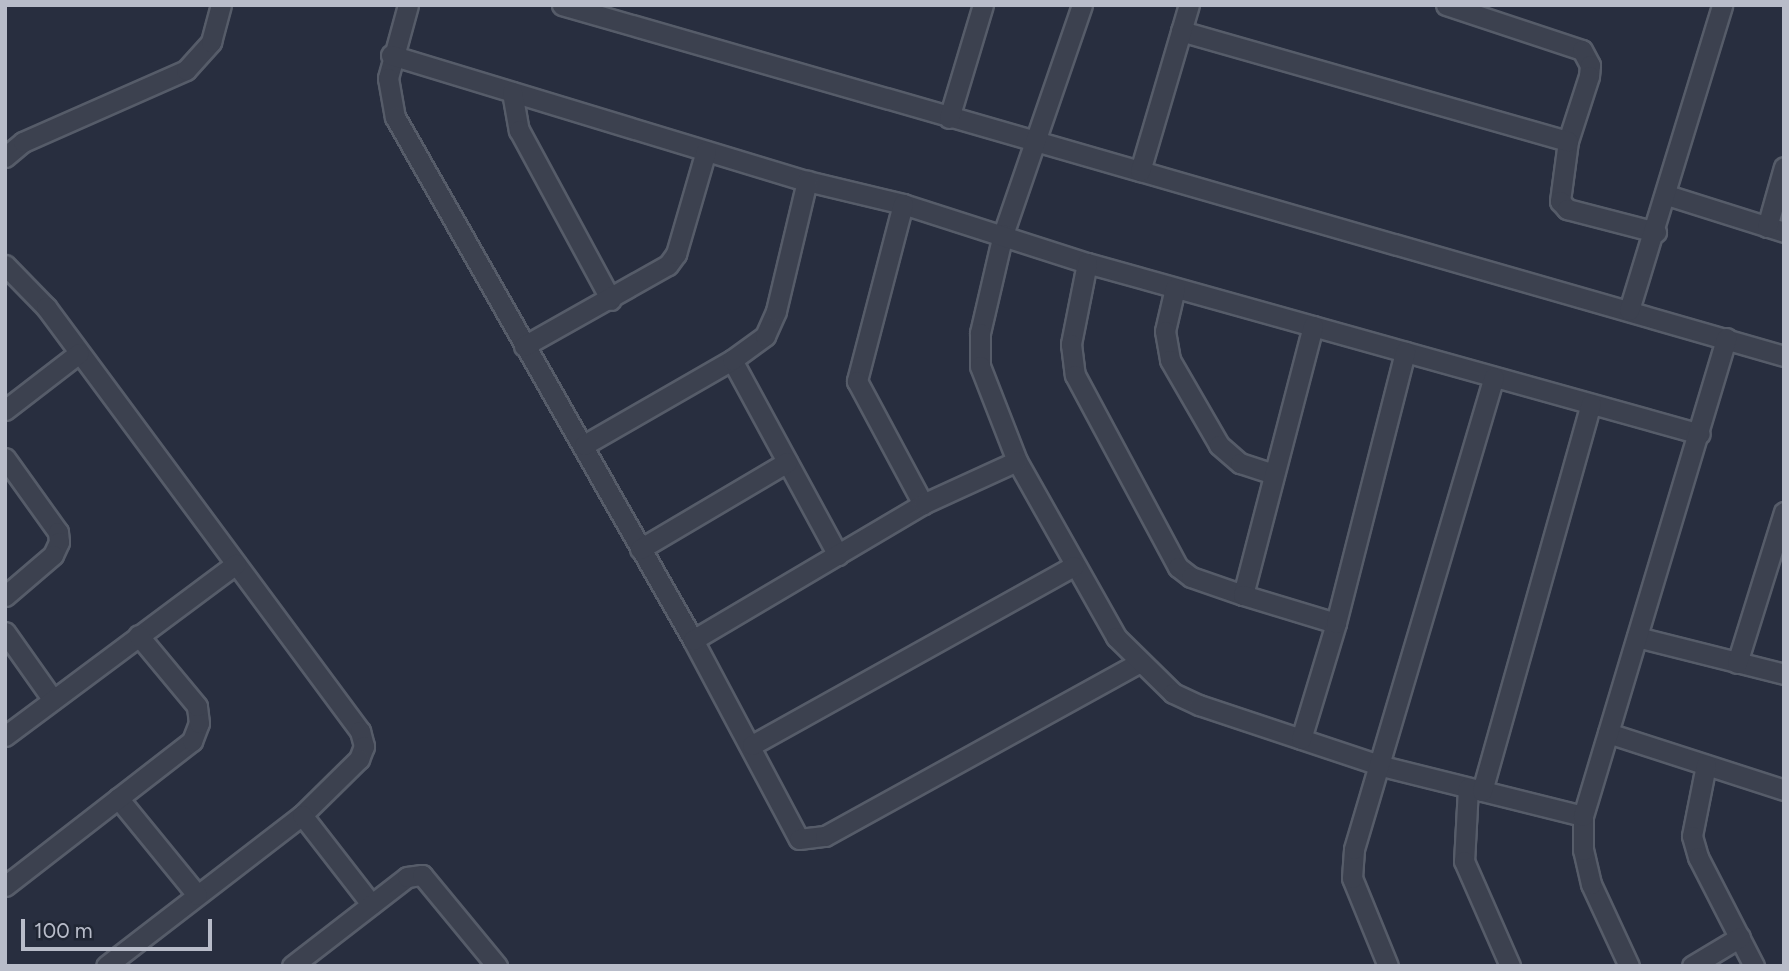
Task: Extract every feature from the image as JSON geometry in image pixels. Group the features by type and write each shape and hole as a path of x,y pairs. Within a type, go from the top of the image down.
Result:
{"street":[{"path":"5,158 23,142 186,70 211,42 221,5"},
{"path":"408,5 391,55 389,88 395,117 693,639 799,839 816,839 1138,663"},
{"path":"948,118 983,5"},
{"path":"1082,5 1003,234 980,333 980,366 1017,461 1116,637 1138,663 1173,694 1382,765 1583,816"},
{"path":"1140,171 1189,5"},
{"path":"1629,310 1656,232 1722,5"},
{"path":"1452,6 1582,50 1589,76 1568,141 1559,183 1560,201 1567,209 1656,232"},
{"path":"572,7 948,118 1784,356"},
{"path":"1181,31 1568,141"},
{"path":"391,55 807,181 903,204 1003,234 1087,264 1700,434"},
{"path":"512,92 519,130 611,300"},
{"path":"524,346 661,273 676,254 706,151"},
{"path":"1667,195 1776,229 1784,167"},
{"path":"584,446 732,360 765,335 772,325 807,181"},
{"path":"903,204 857,382 923,504"},
{"path":"1087,264 1071,344 1075,375 1178,567 1191,576 1243,595 1336,623"},
{"path":"5,265 46,307 360,731 364,746 359,759 302,815 106,966"},
{"path":"1175,288 1165,331 1170,360 1219,445 1240,463 1271,473"},
{"path":"1243,595 1271,473 1313,326"},
{"path":"1629,966 1591,884 1583,850 1583,816 1700,434 1726,338"},
{"path":"1301,739 1336,623 1405,352"},
{"path":"5,410 79,353"},
{"path":"732,360 838,555"},
{"path":"1388,966 1352,878 1354,849 1382,765 1494,377"},
{"path":"1510,966 1464,860 1475,790 1591,404"},
{"path":"5,458 58,532 59,542 53,555 5,596"},
{"path":"693,639 923,504 1017,461"},
{"path":"640,549 787,462"},
{"path":"1737,663 1777,564 1784,512"},
{"path":"5,736 236,564"},
{"path":"752,746 1074,566"},
{"path":"5,632 53,700"},
{"path":"5,886 192,741 198,723 197,706 138,635"},
{"path":"1637,637 1784,674"},
{"path":"1608,733 1784,790"},
{"path":"1706,765 1692,836 1698,857 1754,966"},
{"path":"118,798 197,895"},
{"path":"302,815 371,904"},
{"path":"292,966 407,877 422,875 498,966"},
{"path":"1692,966 1741,937"}]}
